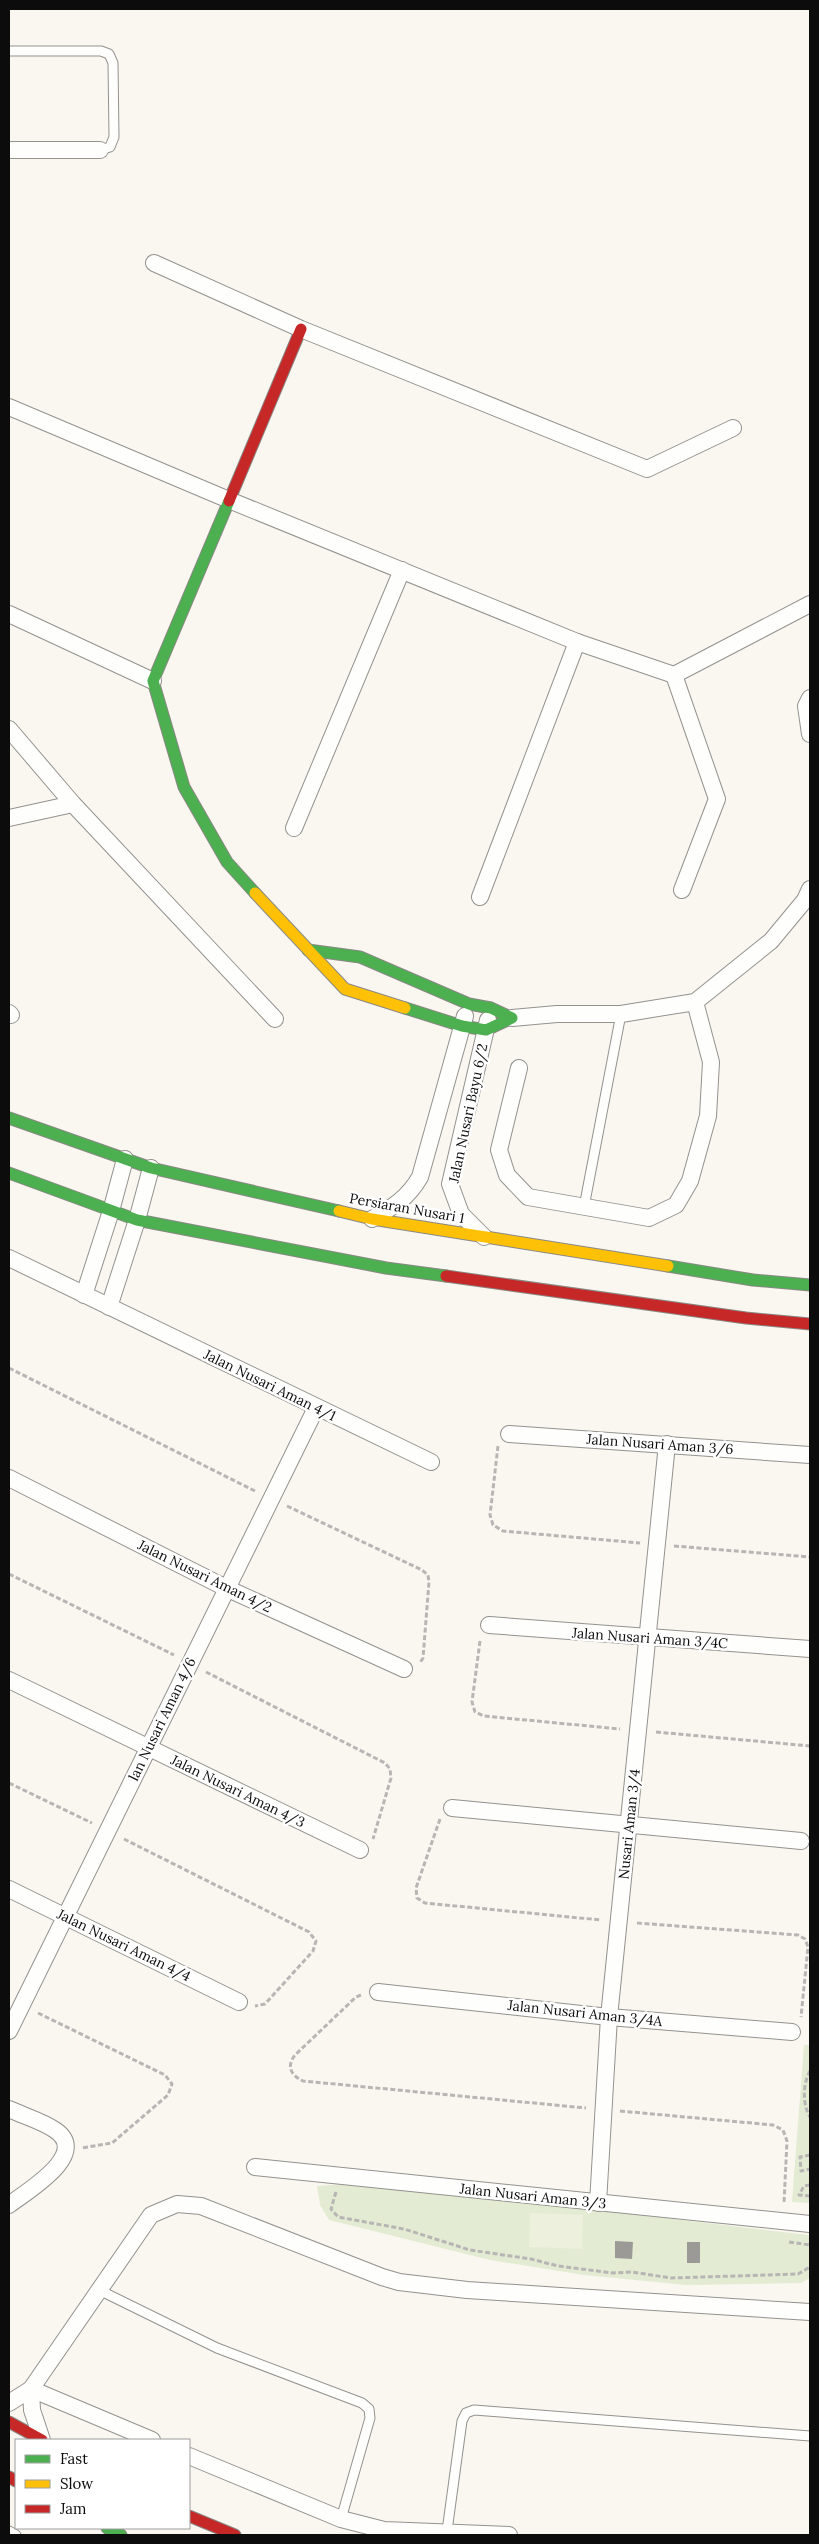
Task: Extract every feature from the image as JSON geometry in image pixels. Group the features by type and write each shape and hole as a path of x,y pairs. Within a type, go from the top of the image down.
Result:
{"main road":[{"path":"301,328 153,681 184,787 227,862 344,989 462,1026 486,1030 512,1018"},
{"path":"308,950 360,956 469,1004 491,1008 512,1018"},
{"name":"Persiaran Nusari 1","path":"9,1118 151,1168 372,1219 753,1280 810,1285"},
{"path":"9,1173 137,1220 386,1268 746,1318 810,1324"},
{"path":"9,2422 40,2439"},
{"path":"190,2516 235,2535"},
{"path":"109,2529 121,2535"}],"street":[{"path":"9,150 100,150"},
{"path":"154,263 301,328 647,469 733,428"},
{"path":"9,406 229,500 577,642 674,674 810,604"},
{"path":"294,828 402,570"},
{"path":"9,614 153,681"},
{"path":"480,897 577,642"},
{"path":"674,674 717,799 682,890"},
{"path":"810,698 806,706 810,734"},
{"path":"9,729 73,804 275,1019"},
{"path":"9,818 73,804"},
{"path":"512,1018 557,1014 621,1014 695,1002 771,941 804,900 810,889"},
{"path":"519,1068 499,1150 507,1175 528,1196 650,1218 676,1205 690,1181 708,1116 711,1062 695,1002"},
{"name":"Jalan Nusari Bayu 6/2","path":"372,1219 398,1205 412,1190 420,1177 469,1004"},
{"name":"Jalan Nusari Bayu 6/2","path":"484,1237 461,1214 450,1184 491,1008"},
{"path":"9,1258 84,1295 111,1211 124,1159"},
{"path":"109,1307 137,1220 151,1168"},
{"name":"Jalan Nusari Aman 4/1","path":"84,1295 431,1462"},
{"name":"lan Nusari Aman 4/6","path":"9,2031 316,1408"},
{"name":"Jalan Nusari Aman 3/6","path":"509,1434 810,1455"},
{"name":"Nusari Aman 3/4","path":"598,2203 609,2017 667,1444"},
{"name":"Jalan Nusari Aman 4/2","path":"9,1478 226,1588 404,1669"},
{"name":"Jalan Nusari Aman 3/4C","path":"489,1625 810,1649"},
{"name":"Jalan Nusari Aman 4/3","path":"9,1680 360,1850"},
{"path":"452,1808 801,1841"},
{"name":"Jalan Nusari Aman 4/4","path":"9,1889 239,2002"},
{"name":"Jalan Nusari Aman 3/4A","path":"378,1992 609,2017 792,2032"},
{"path":"9,2109 55,2129 63,2137 67,2147 65,2158 58,2166 9,2205"},
{"name":"Jalan Nusari Aman 3/3","path":"256,2167 810,2224"},
{"path":"9,2402 31,2389 151,2215 178,2204 201,2206 399,2282 467,2290 810,2312"},
{"path":"31,2389 32,2410 42,2439"},
{"path":"31,2389 150,2439"},
{"path":"190,2456 341,2519 384,2530 447,2531 509,2535"}],"lane":[{"path":"9,51 101,51 109,54 113,63 114,138 110,147 100,150"},
{"path":"584,1207 621,1014"},
{"path":"99,2290 217,2348 362,2403 369,2409 370,2418 341,2519"},
{"path":"447,2531 462,2421 466,2413 474,2410 810,2436"},
{"path":"9,2531 16,2535"}],"path":[{"path":"509,1434 501,1438 498,1446 490,1515 493,1525 503,1530 656,1545 810,1557"},
{"path":"9,1574 190,1663 385,1763 390,1770 391,1778 373,1838 369,1846 360,1850"},
{"path":"489,1625 482,1629 480,1638 472,1702 475,1712 484,1716 810,1746"},
{"path":"9,1783 310,1932 316,1941 313,1951 266,2004 256,2007 239,2002"},
{"path":"452,1808 445,1811 440,1819 416,1888 417,1898 425,1903 619,1922 798,1935 805,1939 808,1947 801,2022 792,2032"},
{"path":"378,1992 366,1993 356,1997 295,2055 290,2061 290,2070 295,2077 303,2081 772,2125 783,2130 787,2141 783,2221"},
{"path":"22,2005 165,2075 172,2084 168,2095 112,2143 88,2149 67,2147"},
{"path":"810,2071 805,2084 804,2100 810,2116"},
{"path":"810,2155 800,2157 801,2172 810,2169"},
{"path":"810,2185 804,2186 799,2195 810,2196"},
{"path":"344,2190 337,2190 331,2209 338,2217 404,2229 470,2250 530,2259 558,2266 613,2273 632,2272 671,2278 798,2274 810,2267"}],"green space":[{"path":"804,2045 810,2045 810,2203 792,2202"},
{"path":"345,2184 589,2209 810,2235 810,2278 801,2283 686,2285 584,2275 490,2260 329,2220 320,2205 317,2186"},
{"path":"530,2213 583,2215 582,2249 529,2247"}],"building":[{"path":"615,2241 633,2242 632,2259 615,2258"},
{"path":"687,2242 700,2242 700,2263 687,2263"}],"traffic: fast":[{"path":"229,501 153,681 184,787 227,862 255,893"},
{"path":"308,950 360,957 469,1004 491,1008 512,1018 486,1030 462,1026 405,1008"},
{"path":"9,1118 151,1168 339,1211"},
{"path":"9,1173 137,1220 386,1268 446,1276"},
{"path":"668,1266 753,1280 810,1285"},
{"path":"109,2529 121,2535"}],"traffic: slow":[{"path":"255,893 345,989 405,1008"},
{"path":"339,1211 372,1219 668,1266"}],"traffic: jam":[{"path":"229,501 301,329"},
{"path":"446,1276 746,1318 810,1324"},
{"path":"9,2422 40,2439"},
{"path":"9,2477 15,2480"},
{"path":"190,2516 235,2535"}]}
